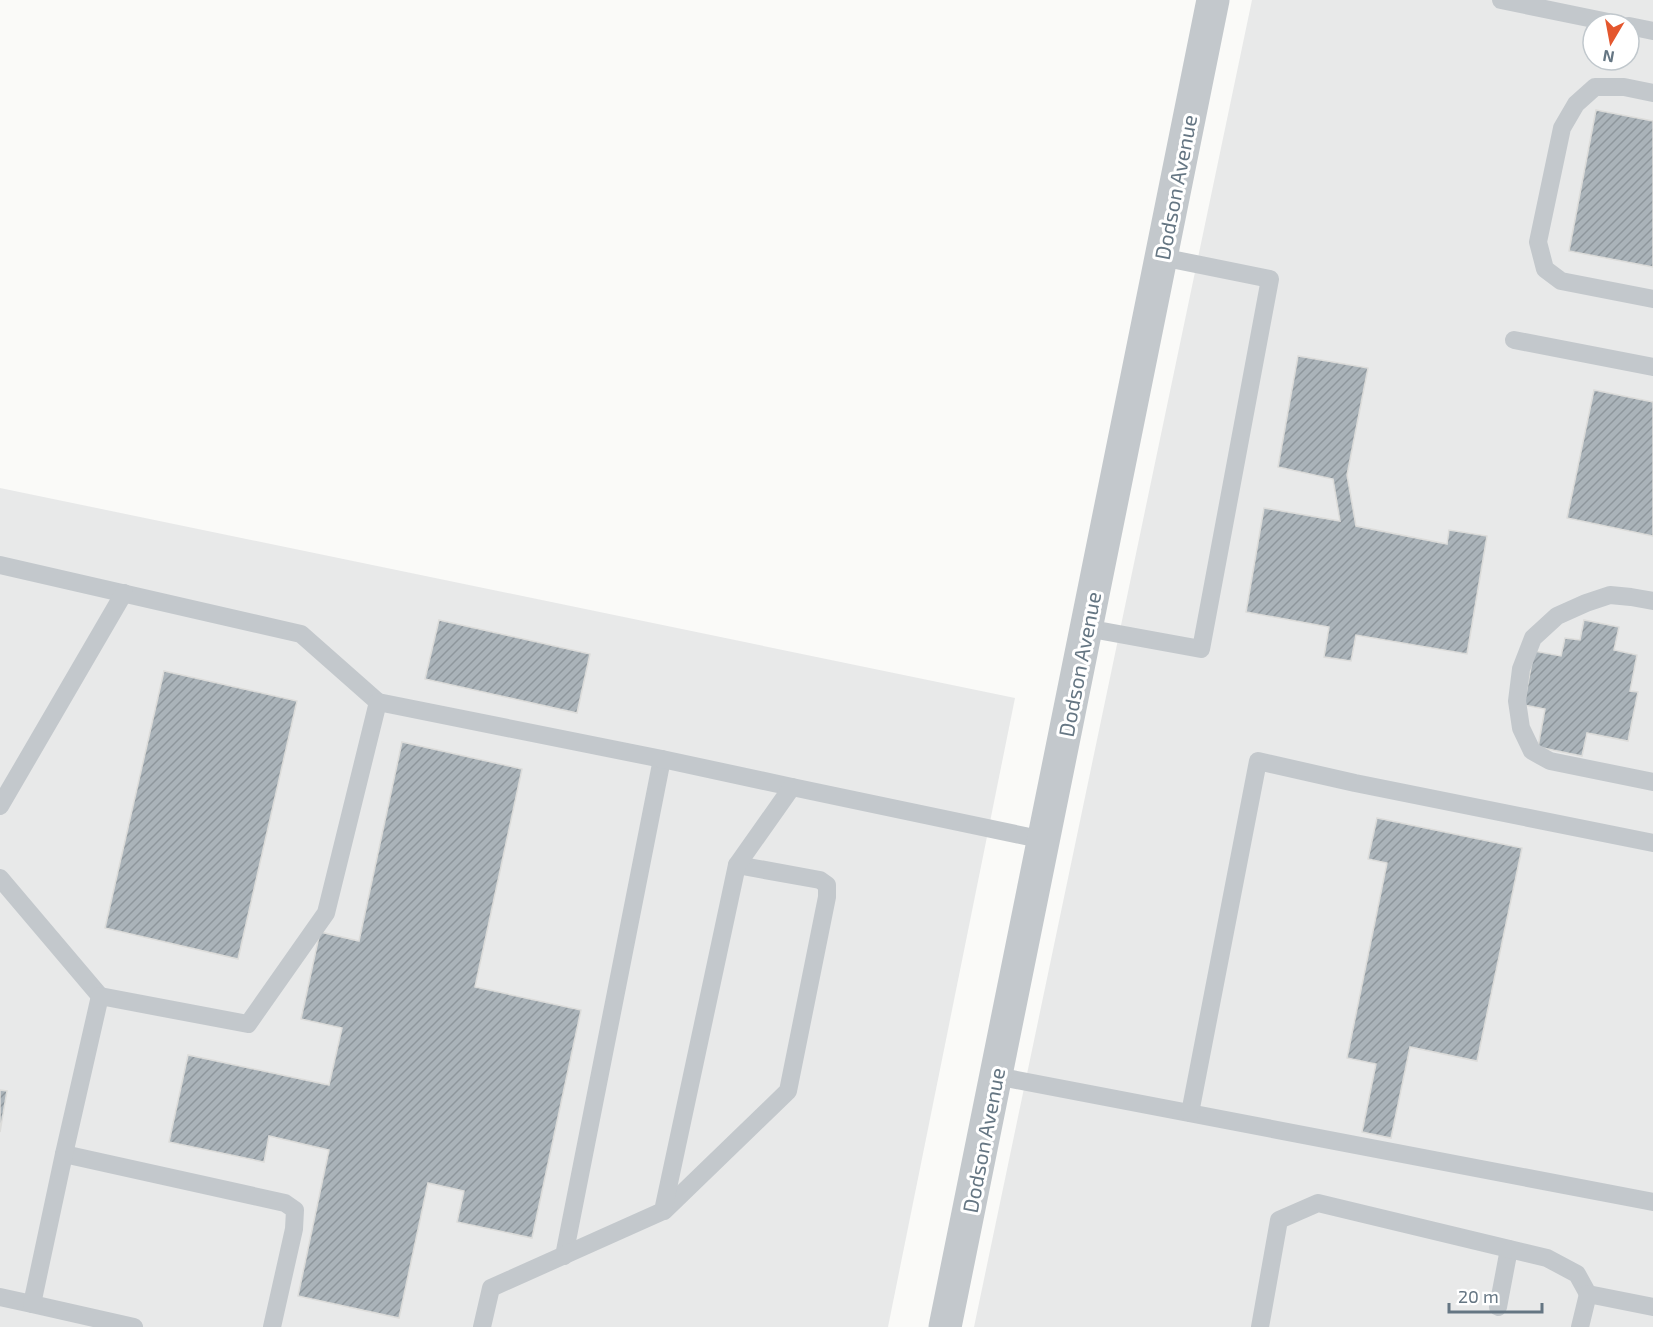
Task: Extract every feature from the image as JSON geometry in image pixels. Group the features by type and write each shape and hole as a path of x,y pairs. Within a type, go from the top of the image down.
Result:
{"street":[{"name":"Dodson Avenue","path":"945,1327 1213,0"}],"lane":[{"path":"1501,0 1581,17"},
{"path":"1653,93 1624,87 1595,87 1576,104 1562,128 1538,242 1545,269 1561,281 1653,299"},
{"path":"1086,628 1201,649 1270,279 1161,257"},
{"path":"1514,340 1653,367"},
{"path":"0,565 301,634 378,702 662,759 1044,840"},
{"path":"0,806 124,593"},
{"path":"1653,601 1610,595 1557,616 1533,638 1521,669 1517,701 1521,728 1532,750 1550,761 1653,782"},
{"path":"0,878 100,996 248,1024 327,913 378,702"},
{"path":"564,1256 662,759"},
{"path":"1190,1113 1258,761 1355,783 1653,843"},
{"path":"663,1211 737,865 792,788"},
{"path":"482,1327 491,1288 663,1211 788,1091 827,897 827,885 820,880 737,865"},
{"path":"32,1304 100,996"},
{"path":"996,1076 1653,1203"},
{"path":"64,1154 285,1203 295,1210 294,1229 272,1327"},
{"path":"1260,1327 1279,1220 1318,1203 1547,1258 1577,1274 1588,1294 1580,1327"},
{"path":"1498,1307 1509,1249"},
{"path":"1588,1294 1653,1307"},
{"path":"0,1297 134,1327"}],"shaded area":[{"path":"1252,0 1653,0 1653,1327 974,1327"},
{"path":"0,488 1015,698 888,1327 0,1327"}],"building":[{"path":"1596,110 1653,121 1653,267 1569,251"},
{"path":"1298,356 1368,368 1347,475 1356,526 1447,544 1449,530 1487,536 1467,654 1356,635 1351,661 1324,657 1329,627 1246,612 1264,508 1340,521 1333,479 1278,467"},
{"path":"1594,390 1653,402 1653,536 1567,518"},
{"path":"439,620 590,654 577,713 425,679"},
{"path":"1584,620 1619,627 1614,650 1637,655 1630,691 1638,692 1628,741 1587,733 1582,756 1538,747 1545,709 1524,705 1534,651 1561,656 1565,638 1580,640"},
{"path":"164,671 297,701 238,959 105,928"},
{"path":"402,742 522,769 475,987 581,1010 532,1238 457,1222 464,1191 428,1183 399,1318 298,1296 329,1150 269,1136 264,1162 169,1142 188,1055 329,1085 342,1028 301,1019 320,932 359,941"},
{"path":"1377,818 1522,848 1477,1061 1410,1047 1391,1138 1362,1132 1376,1064 1347,1058 1387,863 1368,859"},
{"path":"0,1090 7,1091 0,1132"}]}
